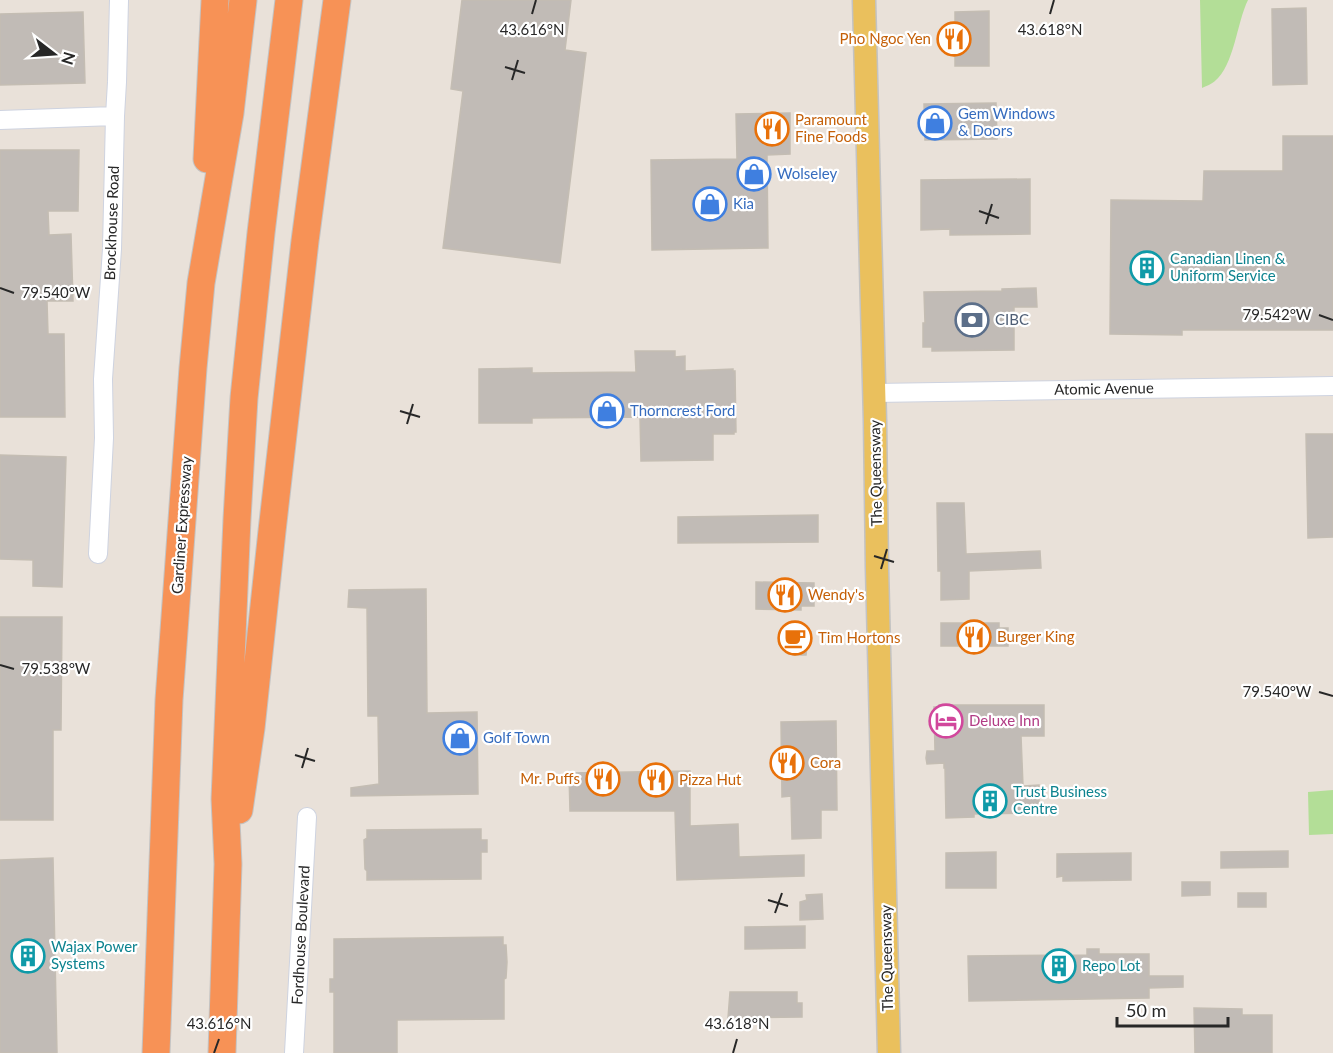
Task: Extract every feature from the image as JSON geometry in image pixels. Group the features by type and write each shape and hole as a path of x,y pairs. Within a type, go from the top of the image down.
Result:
{"highway":[{"path":"201,283 215,0"},
{"name":"Gardiner Expressway","path":"156,1053 169,700 192,379 201,283 230,113 243,0"},
{"path":"222,1053 228,864 225,799 244,398 289,0"},
{"path":"228,864 241,799 251,728 300,287 337,0"}],"main road":[{"name":"The Queensway","path":"864,0 889,1053"}],"street":[{"name":"Brockhouse Road","path":"98,554 104,438 103,379 112,249 119,0"},
{"path":"0,120 114,116"},
{"name":"Atomic Avenue","path":"875,393 1333,386"},
{"name":"Fordhouse Boulevard","path":"294,1053 307,817"}],"green space":[{"path":"1200,0 1248,0 1227,65 1215,81 1202,88"},
{"path":"1333,790 1333,834 1309,835 1308,792"}],"building":[{"path":"462,0 571,0 565,50 586,53 560,263 443,248 463,91 451,89"},
{"path":"1306,8 1307,84 1273,85 1272,9"},
{"path":"989,11 989,66 955,66 955,12"},
{"path":"83,12 85,83 0,85 0,14"},
{"path":"996,103 997,139 925,140 924,104"},
{"name":"Kia","path":"790,113 790,154 767,155 768,248 652,250 651,160 737,159 736,114"},
{"path":"1283,136 1333,136 1333,330 1182,330 1182,335 1110,334 1111,200 1203,201 1204,171 1283,171"},
{"path":"0,150 79,150 78,211 48,211 49,235 71,234 73,301 47,301 48,334 64,334 65,417 0,417"},
{"path":"1030,179 1030,234 950,235 950,229 921,230 921,180"},
{"name":"CIBC","path":"1036,288 1037,307 1014,307 1014,350 932,351 932,347 923,347 924,292"},
{"name":"Thorncrest Ford","path":"635,351 675,351 675,357 685,356 685,371 733,369 735,371 736,432 734,434 713,434 713,460 641,461 640,417 532,418 532,423 479,423 479,369 532,368 532,373 636,372"},
{"path":"1306,434 1333,434 1333,537 1308,538"},
{"path":"0,455 66,457 62,587 33,586 33,560 0,559"},
{"path":"937,503 964,503 966,554 1040,551 1041,568 969,571 969,599 941,600 941,571 938,571"},
{"path":"818,515 818,542 678,543 678,517"},
{"name":"Wendy's","path":"756,582 814,583 814,606 801,606 801,610 756,609"},
{"path":"426,589 427,713 477,712 478,794 351,796 351,788 379,784 378,716 368,716 367,608 348,607 349,590"},
{"path":"0,617 62,617 61,730 53,730 53,820 0,820"},
{"name":"Burger King","path":"941,623 999,623 999,628 1008,628 1008,646 941,646"},
{"name":"Tim Hortons","path":"811,632 811,643 807,646 806,655 793,655 792,645 779,644 779,633"},
{"path":"939,705 1044,705 1044,736 1021,736 1023,786 1039,785 1039,813 974,814 974,817 946,818 944,763 927,764 926,758 927,751 935,751 934,707 939,707"},
{"path":"836,721 837,810 821,810 821,838 792,839 791,796 782,797 781,722"},
{"path":"690,771 690,826 738,824 739,857 804,855 804,876 677,880 675,811 570,811 569,773"},
{"path":"481,829 481,840 487,840 487,852 481,852 481,879 367,880 364,840 367,838 367,830"},
{"path":"1288,851 1288,867 1221,868 1221,852"},
{"path":"996,852 996,888 946,888 946,853"},
{"path":"1131,853 1131,880 1063,881 1063,876 1057,877 1057,854"},
{"name":"Wajax Power Systems","path":"53,858 57,1053 0,1053 0,860"},
{"path":"1182,882 1210,882 1210,895 1182,896"},
{"path":"1238,893 1266,893 1266,907 1238,907"},
{"path":"822,894 823,919 800,920 800,902 807,900 806,895"},
{"path":"805,926 805,948 745,949 745,927"},
{"path":"503,937 507,962 504,979 504,1019 397,1020 397,1053 334,1053 334,992 330,992 330,979 334,979 334,939"},
{"name":"Repo Lot","path":"1087,949 1099,949 1099,954 1149,954 1149,976 1183,976 1183,987 1149,988 1149,998 969,1001 968,956 1087,955"},
{"path":"730,992 797,992 797,1003 802,1003 802,1017 728,1018"},
{"path":"1194,1008 1242,1009 1242,1015 1272,1015 1272,1053 1195,1053"}],"place":[{"name":"Pho Ngoc Yen","path":"954,39"},
{"name":"Gem Windows & Doors","path":"935,123"},
{"name":"Paramount Fine Foods","path":"772,129"},
{"name":"Wolseley","path":"754,174"},
{"name":"Kia","path":"710,204"},
{"name":"Canadian Linen & Uniform Service","path":"1147,268"},
{"name":"CIBC","path":"972,320"},
{"name":"Thorncrest Ford","path":"607,411"},
{"name":"Wendy's","path":"785,595"},
{"name":"Burger King","path":"974,637"},
{"name":"Tim Hortons","path":"795,638"},
{"name":"Deluxe Inn","path":"946,721"},
{"name":"Golf Town","path":"460,738"},
{"name":"Cora","path":"787,763"},
{"name":"Mr. Puffs","path":"603,779"},
{"name":"Pizza Hut","path":"656,780"},
{"name":"Trust Business Centre","path":"990,801"},
{"name":"Wajax Power Systems","path":"28,956"},
{"name":"Repo Lot","path":"1059,966"}]}
